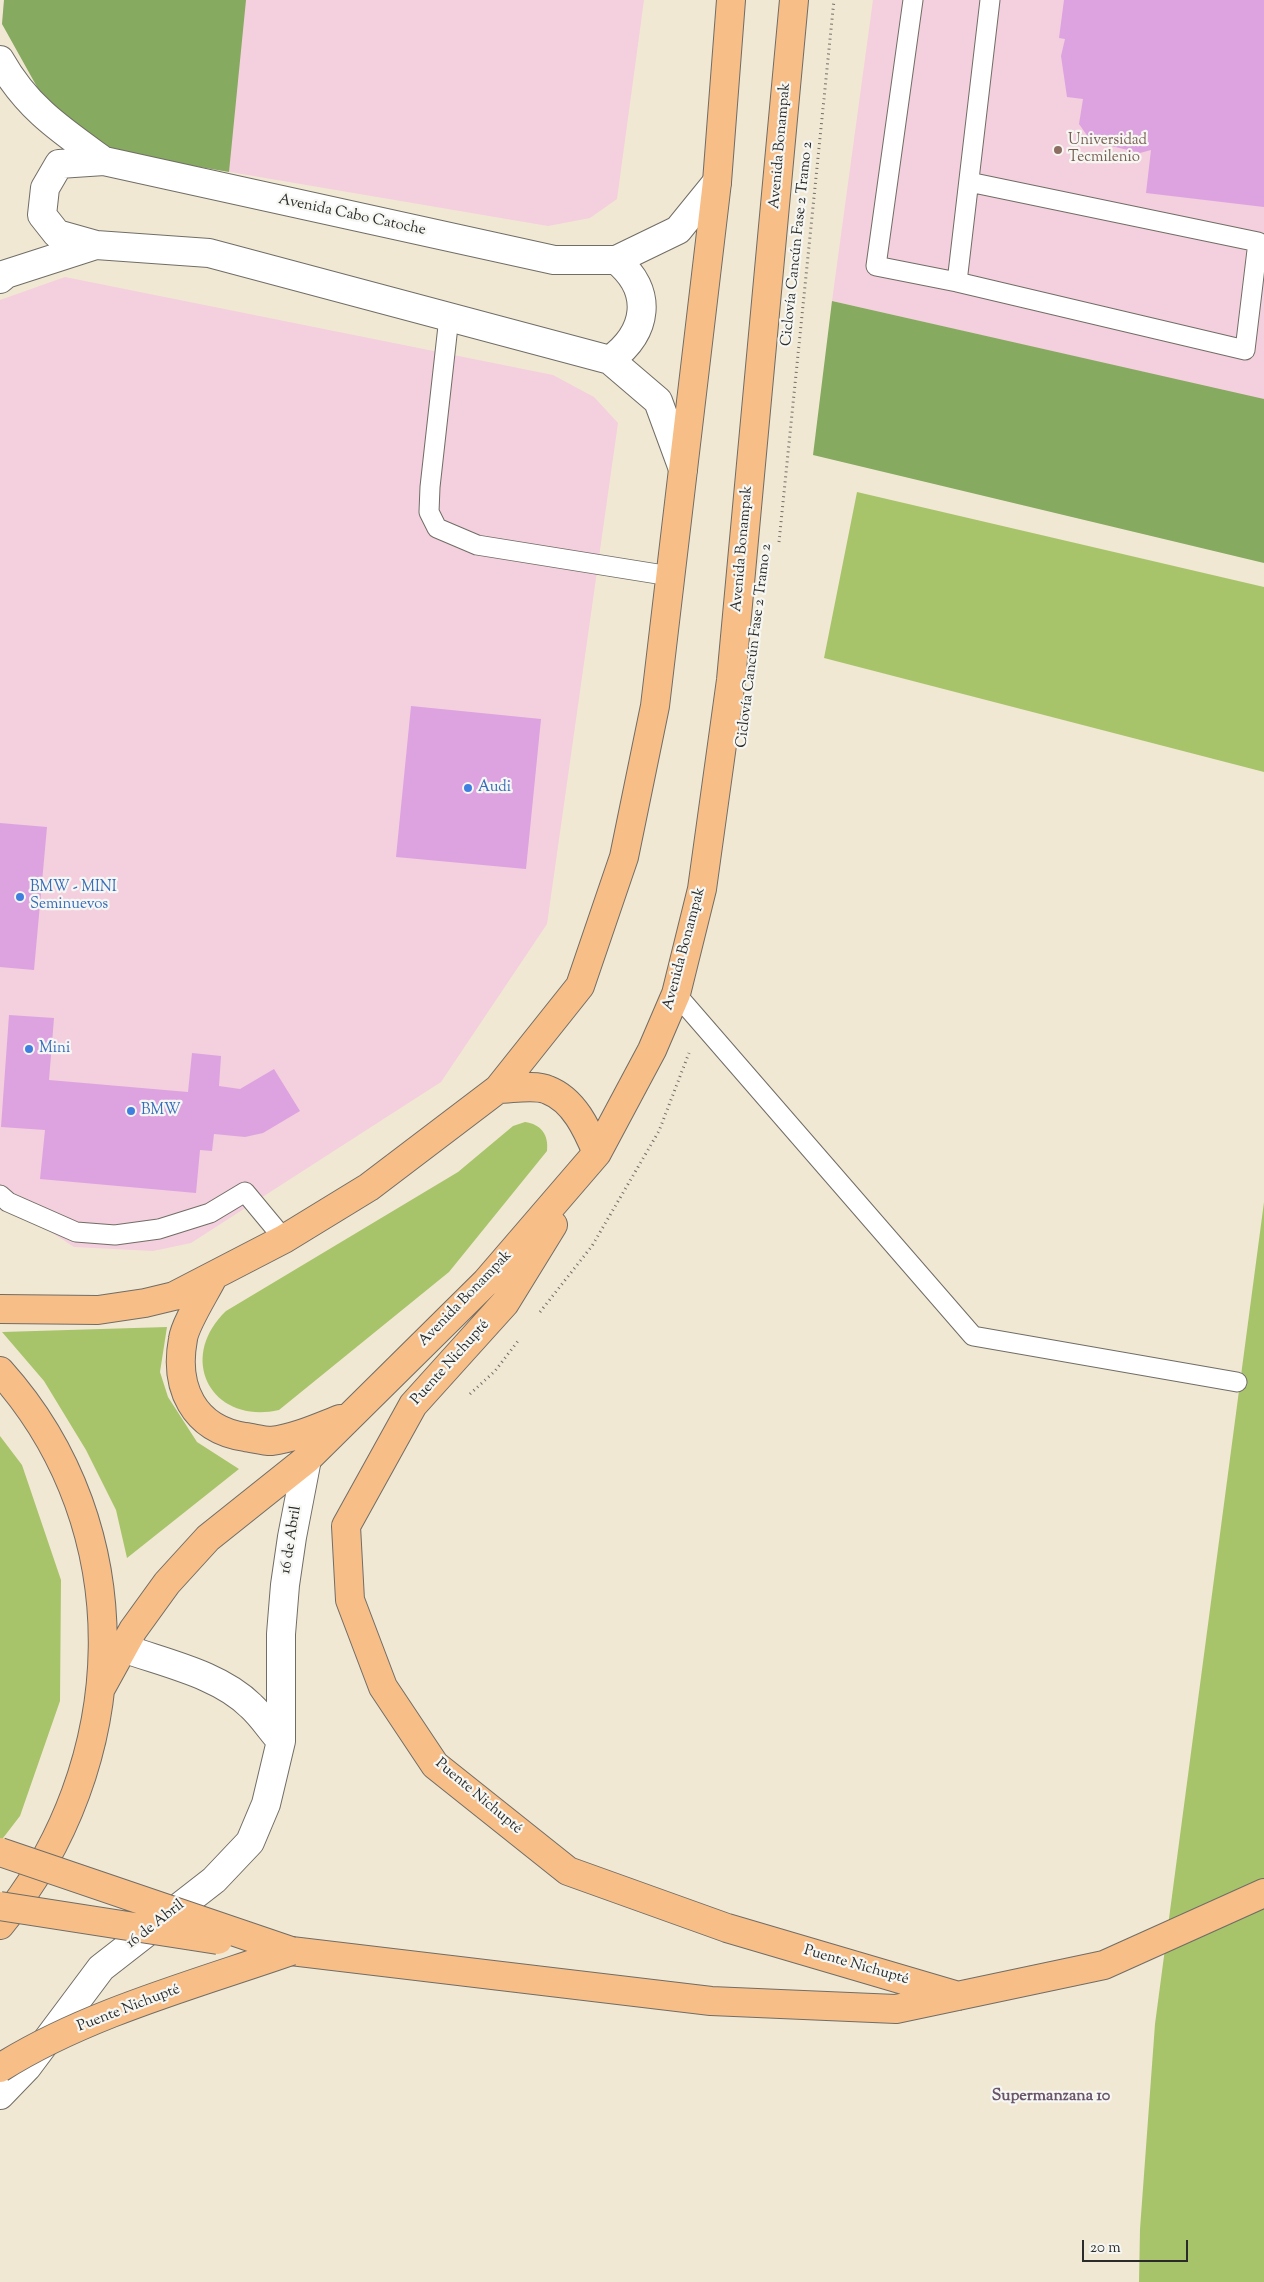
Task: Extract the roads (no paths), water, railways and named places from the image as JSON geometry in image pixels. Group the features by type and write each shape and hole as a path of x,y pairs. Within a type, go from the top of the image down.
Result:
{"main road":[{"path":"0,1309 98,1310 174,1296 213,1278 284,1240 369,1187 498,1089 580,986 624,858 655,706 718,182 731,0"},
{"name":"Avenida Bonampak","path":"101,1688 133,1630 167,1582 208,1538 307,1458 486,1282 598,1153 652,1050 676,994 702,889 731,680 794,0"},
{"path":"498,1089 547,1089 564,1099 580,1117 598,1153"},
{"name":"Puente Nichupté","path":"598,1153 505,1303 413,1405 346,1526 350,1600 382,1687 435,1765 568,1871 728,1928 958,1996"},
{"path":"213,1278 183,1337 180,1372 189,1401 210,1426 235,1436 269,1441 302,1434 352,1414"},
{"path":"0,1371 18,1392 43,1430 67,1477 86,1528 101,1607 101,1688 98,1716 87,1761 67,1818 44,1865 0,1925"},
{"name":"Puente Nichupté","path":"0,1852 292,1951"},
{"name":"Puente Nichupté","path":"0,1906 292,1951 711,2002 896,2009 1104,1964 1264,1893"},
{"name":"Puente Nichupté","path":"0,2068 18,2056 98,2018 292,1951"}],"street":[{"name":"Avenida Cabo Catoche","path":"0,60 12,82 47,120 104,161 554,260 616,260 678,230 718,182"},
{"path":"104,161 59,164 45,188 42,215 57,234 96,245 208,253 610,360 658,401 683,469"},
{"path":"0,279 6,274 96,245"},
{"path":"610,360 623,350 632,339 639,326 642,312 641,297 636,283 628,270 616,260"},
{"name":"16 de Abril","path":"0,2095 26,2067 101,1968 214,1880 250,1842 266,1804 280,1741 281,1634 285,1585 307,1458"},
{"path":"123,1648 198,1674 228,1689 251,1705 280,1741"}],"lane":[{"path":"914,0 876,266 956,282 1244,350 1258,242 969,182"},
{"path":"956,282 990,0"},
{"path":"449,317 430,487 429,512 437,528 477,545 670,576"},
{"path":"676,994 973,1336 1237,1382"},
{"path":"3,1201 76,1232 115,1235 159,1229 210,1213 245,1192 284,1240"}],"place":[{"name":"Universidad Tecmilenio","path":"1058,150"},
{"name":"Audi","path":"468,788"},
{"name":"BMW - MINI Seminuevos","path":"20,897"},
{"name":"Mini","path":"29,1049"},
{"name":"BMW","path":"131,1111"}],"district":[{"name":"Supermanzana 10","path":"1051,2097"}]}
